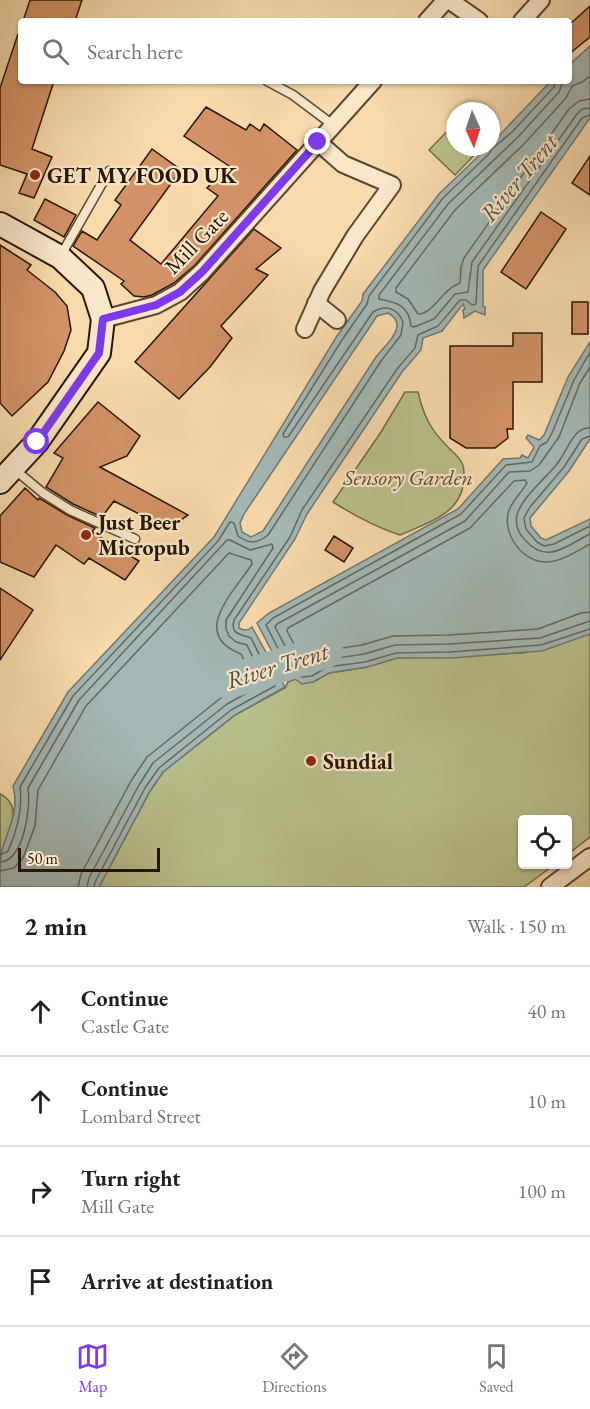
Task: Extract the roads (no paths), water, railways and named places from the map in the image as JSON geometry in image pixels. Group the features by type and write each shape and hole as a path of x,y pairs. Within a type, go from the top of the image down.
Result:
{"main road":[{"path":"0,224 60,256 93,288 103,319 99,353 37,442 7,475"}],"street":[{"path":"430,18 448,0 475,18"},
{"path":"525,18 541,0"},
{"name":"Mill Gate","path":"103,319 156,305 180,292 202,272 370,84"},
{"path":"304,329 316,303 355,236 392,185 343,165 318,142"},
{"path":"316,303 337,320"},
{"path":"550,887 590,857"}],"lane":[{"path":"273,84 293,95 333,125"},
{"path":"60,256 109,171"},
{"path":"7,475 70,510 135,539"}],"water":[{"path":"590,46 590,118 483,270 485,315 475,311 464,318 463,304 442,331 423,338 421,350 402,372 307,514 295,539 239,623 239,628 243,630 252,627 285,687 235,715 163,772 150,791 99,887 0,887 1,854 14,813 13,786 68,692 214,537 337,336 362,301 363,294 439,194 479,156 500,156 500,135 548,84 572,84 572,62","holes":["388,313 397,323 396,329 263,531 251,537 242,532 240,523 244,514 377,316"]},
{"path":"590,342 590,439 569,471 530,518 531,526 541,538 546,540 590,519 590,634 542,651 451,658 397,658 367,667 329,673 313,682 302,684 295,679 288,682 257,623 269,613 458,509 503,459 520,458 522,455 528,458 534,447 526,438 528,435 539,440 544,435 568,377"}],"waterway":[{"name":"River Trent","path":"228,682 326,651"}],"place":[{"name":"GET MY FOOD UK","path":"35,175"},
{"name":"Just Beer Micropub","path":"86,535"},
{"name":"Sundial","path":"311,761"}],"park label":[{"name":"Sensory Garden","path":"408,477"}]}
